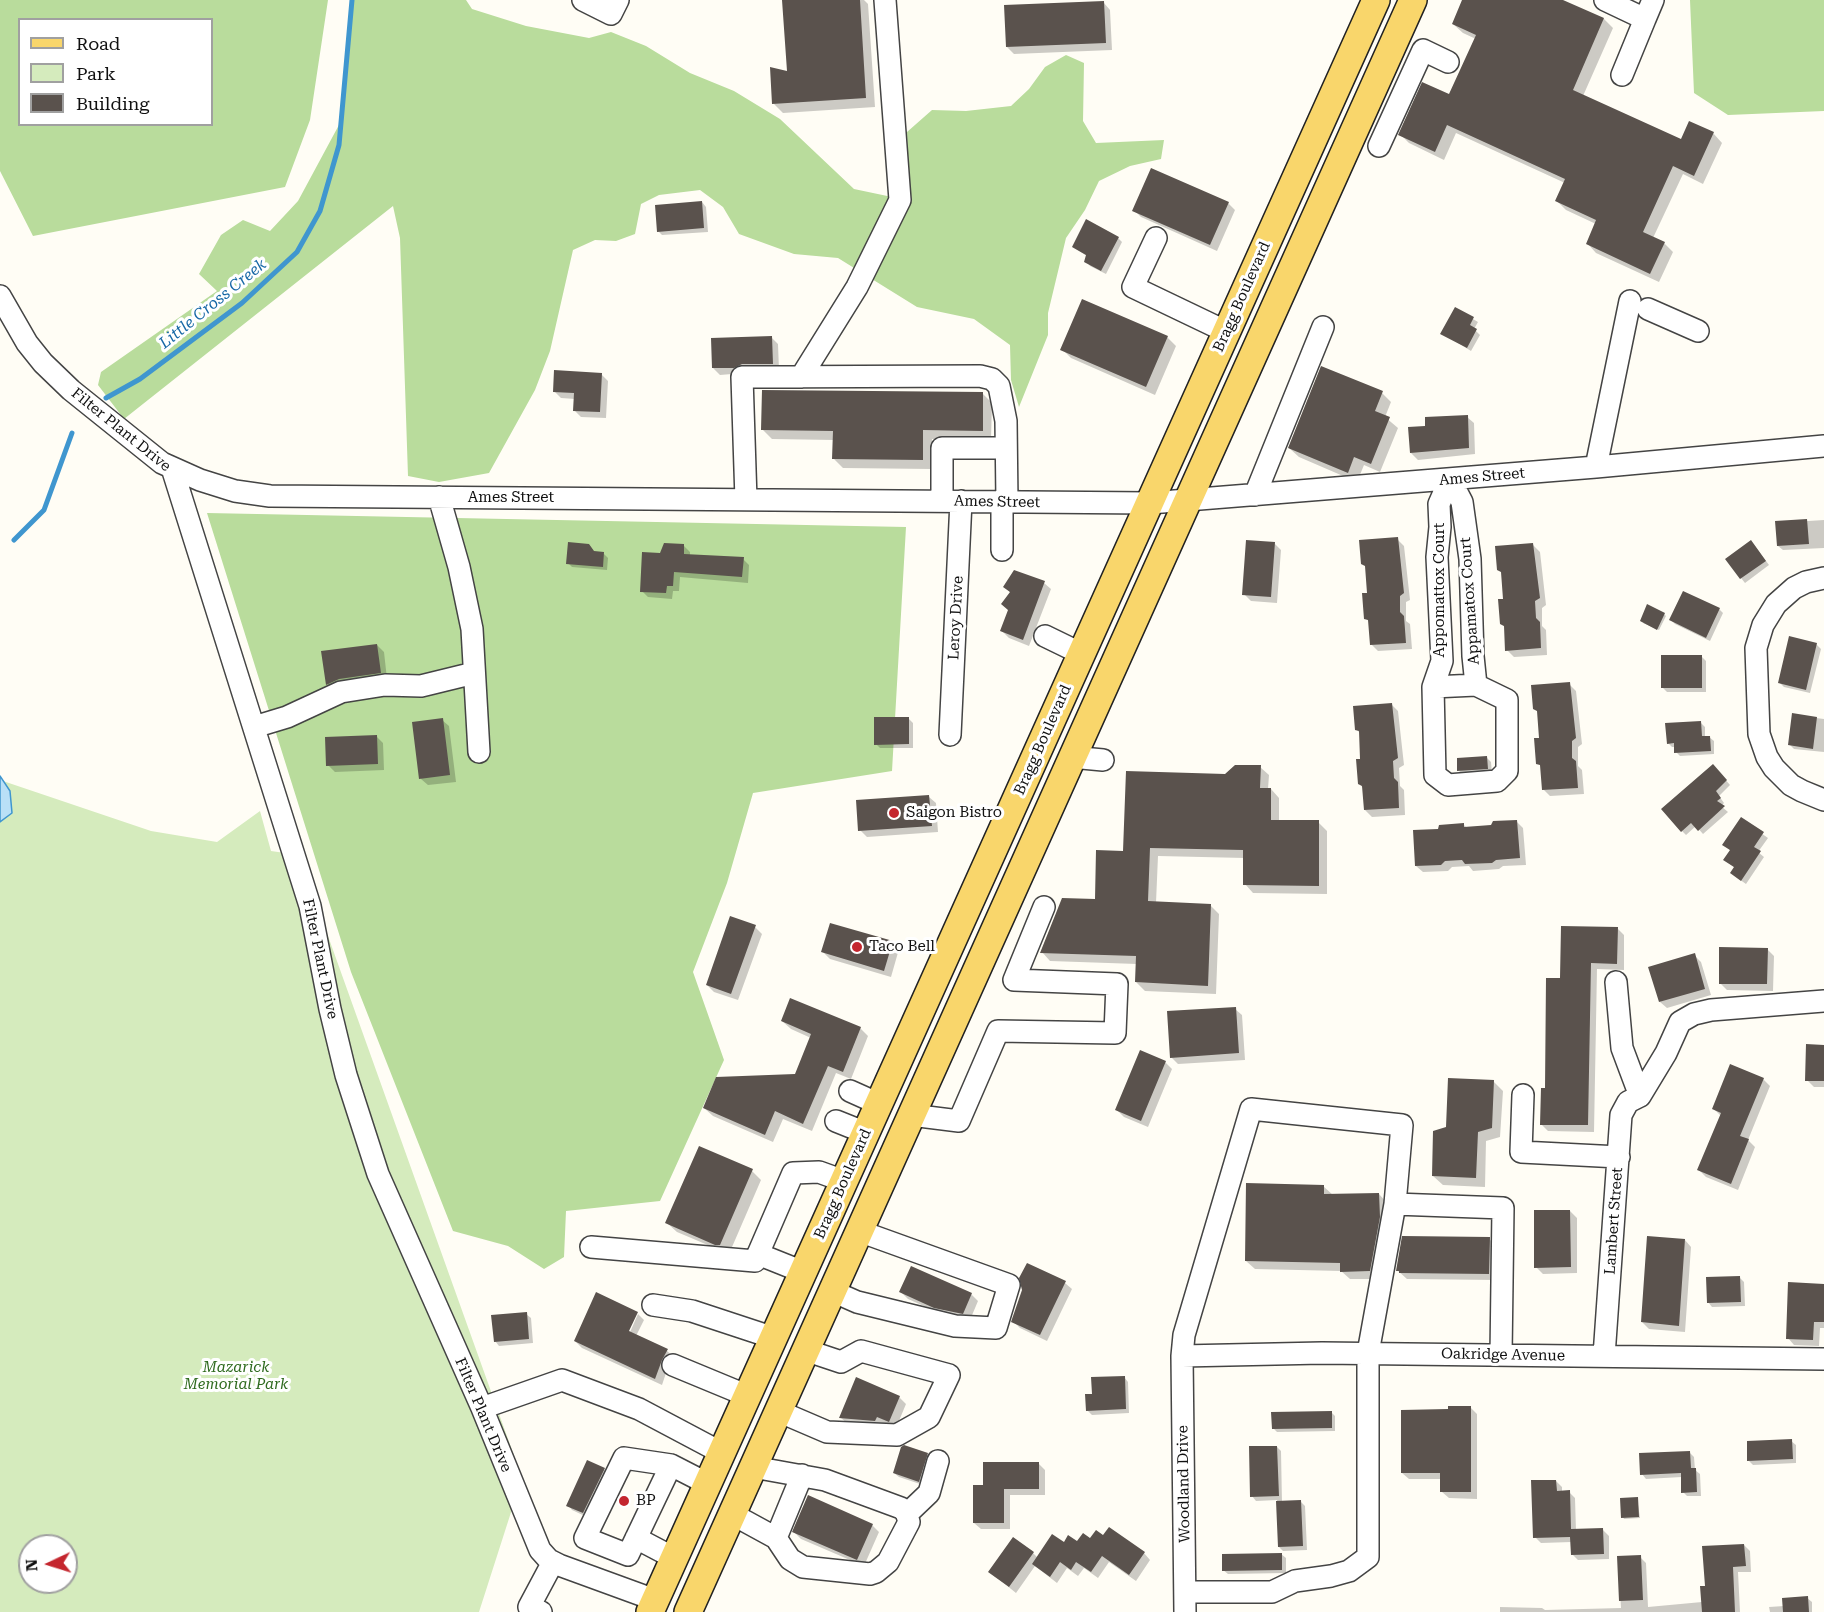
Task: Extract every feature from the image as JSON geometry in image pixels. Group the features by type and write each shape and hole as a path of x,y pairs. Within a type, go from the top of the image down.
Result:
{"main road":[{"name":"Bragg Boulevard","path":"653,1606 1376,0"},
{"path":"688,1612 1413,0"},
{"path":"681,1612 680,1584 748,1430 746,1399"}],"street":[{"path":"583,0 611,14 618,0"},
{"path":"801,377 857,287 900,200 885,0"},
{"path":"1605,0 1649,9 1622,75"},
{"path":"1352,134 1388,149 1423,50 1448,62"},
{"path":"1156,238 1133,286 1227,332"},
{"name":"Filter Plant Drive","path":"0,296 27,343 71,390 162,463 172,468 310,906 346,1076 378,1174 482,1408 540,1550 549,1560 562,1565"},
{"path":"1596,467 1639,305 1698,331"},
{"path":"1255,495 1323,327"},
{"path":"746,500 742,377 980,376 992,379 999,386 1006,421 1002,550"},
{"name":"Ames Street","path":"172,468 235,491 270,496 1150,503 1824,446"},
{"name":"Leroy Drive","path":"950,735 951,501 942,448 1006,448"},
{"name":"Appamatox Court","path":"1435,775 1448,785 1497,781 1507,771 1507,700 1476,685 1470,567 1462,502 1450,479"},
{"name":"Appomattox Court","path":"1435,775 1433,687 1442,661 1438,569 1439,504 1450,479"},
{"path":"439,497 459,567 472,629 478,752"},
{"path":"1438,569 1470,567"},
{"path":"1824,578 1806,582 1794,588 1776,604 1762,625 1756,648 1759,734 1767,757 1774,768 1791,785 1824,800"},
{"path":"1045,636 1082,654"},
{"path":"254,727 287,717 341,692 386,685 421,686 474,673"},
{"path":"1433,687 1476,685"},
{"path":"1071,758 1102,760"},
{"path":"910,1115 959,1121 998,1031 1115,1033 1117,984 1014,980 1044,907"},
{"path":"1616,982 1622,1048 1640,1095"},
{"name":"Lambert Street","path":"1604,1356 1622,1115 1628,1102 1640,1095 1666,1053 1680,1022 1694,1014 1711,1010 1824,1001"},
{"path":"850,1091 879,1104"},
{"path":"1523,1095 1521,1152 1619,1157"},
{"name":"Woodland Drive","path":"1185,1602 1182,1356 1184,1335 1251,1109 1402,1125 1395,1204"},
{"path":"836,1121 866,1133"},
{"path":"591,1246 755,1261 793,1173 819,1172 844,1181"},
{"path":"1185,1602 1272,1592 1295,1581 1349,1571 1368,1557 1368,1353 1395,1204 1503,1208 1501,1355"},
{"path":"832,1291 857,1302 955,1326 996,1328 1009,1285 858,1231"},
{"path":"758,1254 803,1272"},
{"path":"653,1305 692,1311 774,1338"},
{"path":"778,1411 827,1432 897,1435 929,1417 949,1375 861,1351 841,1362 806,1350"},
{"name":"Oakridge Avenue","path":"1182,1356 1368,1353 1824,1359"},
{"path":"673,1365 746,1399"},
{"path":"482,1408 562,1380 639,1409 722,1453"},
{"path":"533,1610 562,1565 585,1538 624,1458 671,1465 708,1484"},
{"path":"908,1514 929,1493 938,1461"},
{"path":"585,1538 628,1554 671,1465"},
{"path":"732,1514 776,1538 790,1559 803,1567 870,1574 883,1568 888,1562 909,1522 908,1514 901,1508 825,1480 753,1467"},
{"path":"776,1538 802,1475"},
{"path":"636,1538 674,1558"},
{"path":"562,1565 653,1606"}],"green space":[{"path":"0,0 328,0 310,120 285,187 33,236 0,171"},
{"path":"353,0 466,0 472,9 526,26 589,38 611,32 646,46 690,73 734,91 780,119 854,189 892,197 908,180 907,132 932,110 966,111 1011,106 1029,89 1045,67 1066,55 1084,63 1083,121 1096,143 1164,140 1161,159 1130,166 1099,181 1085,210 1066,238 1048,313 1048,335 1019,407 1011,380 1010,345 974,319 917,307 838,258 794,254 739,234 723,207 700,190 659,195 641,204 635,234 616,241 595,240 573,250 550,351 535,390 489,473 439,482 408,476 400,238 393,206 124,419 98,385 101,372 217,291 199,274 221,235 243,220 270,231 298,201 340,123"},
{"path":"1690,0 1824,0 1824,111 1728,115 1694,93"},
{"path":"207,513 906,527 892,771 753,793 727,883 693,972 724,1060 660,1201 566,1211 564,1257 544,1269 508,1246 453,1231 351,972"},
{"name":"Mazarick Memorial Park","path":"0,780 151,831 217,842 260,811 271,851 299,855 522,1478 479,1612 0,1612"}],"water":[{"path":"0,776 10,791 12,813 0,822"}],"building":[{"path":"782,0 860,0 866,98 772,104 770,67 787,71"},
{"path":"1462,0 1563,0 1604,18 1573,90 1681,139 1689,121 1714,132 1694,176 1673,166 1643,232 1665,242 1650,274 1586,244 1596,220 1555,201 1565,179 1447,125 1435,152 1398,135 1422,82 1449,94 1476,35 1452,24"},
{"path":"1104,1 1106,43 1006,47 1004,5"},
{"path":"1151,168 1229,202 1210,245 1132,211"},
{"path":"702,201 704,228 657,232 655,205"},
{"path":"1086,219 1119,237 1101,271 1084,262 1086,255 1072,247"},
{"path":"1082,299 1168,336 1146,387 1060,350"},
{"path":"1455,307 1474,317 1470,325 1477,329 1467,348 1440,334"},
{"path":"772,336 773,364 742,364 734,368 712,368 711,338"},
{"path":"1321,366 1383,391 1375,411 1390,417 1371,464 1354,457 1348,473 1288,448"},
{"path":"554,370 602,373 600,412 573,411 574,393 553,392"},
{"path":"762,390 983,392 983,431 923,430 923,460 832,459 833,431 761,430"},
{"path":"1468,415 1469,448 1410,453 1408,427 1425,426 1425,417"},
{"path":"1807,519 1809,544 1777,546 1775,521"},
{"path":"1398,537 1404,593 1400,596 1400,612 1404,616 1406,643 1370,645 1368,620 1364,619 1362,593 1367,593 1365,566 1361,564 1359,540"},
{"path":"1246,540 1275,542 1271,597 1242,595"},
{"path":"1751,540 1766,561 1740,579 1725,559"},
{"path":"568,542 589,544 594,551 604,552 603,567 566,564"},
{"path":"664,543 684,544 684,554 744,557 742,577 674,572 673,586 667,586 666,593 640,592 642,552 660,553"},
{"path":"1533,543 1540,598 1535,601 1536,618 1540,622 1541,648 1505,651 1504,626 1500,624 1498,599 1503,599 1501,572 1497,570 1495,546"},
{"path":"1014,570 1045,581 1023,640 1000,631 1008,610 1001,604 1010,592 1003,587"},
{"path":"1683,591 1720,608 1706,638 1669,620"},
{"path":"1647,604 1665,613 1657,630 1640,621"},
{"path":"1789,636 1817,643 1806,690 1778,683"},
{"path":"377,644 381,673 339,679 326,685 321,651"},
{"path":"1661,655 1702,655 1702,688 1661,688"},
{"path":"1570,682 1576,738 1572,741 1572,758 1576,761 1578,788 1542,790 1540,765 1536,764 1534,738 1539,738 1537,711 1533,709 1531,685"},
{"path":"1392,703 1398,758 1393,761 1394,778 1398,782 1399,808 1364,810 1362,786 1358,784 1356,759 1360,759 1359,731 1355,730 1353,706"},
{"path":"1792,713 1817,717 1813,749 1788,745"},
{"path":"874,717 909,717 909,744 874,745"},
{"path":"443,718 450,775 419,779 412,722"},
{"path":"1701,721 1702,736 1710,736 1711,751 1674,753 1674,743 1667,744 1665,723"},
{"path":"377,735 378,764 326,766 325,737"},
{"path":"1487,756 1488,769 1457,771 1457,758"},
{"path":"1713,764 1727,780 1716,791 1721,798 1717,801 1725,806 1698,831 1691,823 1681,832 1661,809"},
{"path":"1235,765 1261,765 1260,788 1271,788 1271,820 1319,820 1319,886 1243,885 1243,850 1150,848 1148,901 1211,904 1208,986 1135,982 1136,956 1040,953 1062,898 1095,899 1096,850 1123,851 1126,771 1225,774"},
{"name":"Saigon Bistro","path":"929,795 932,826 858,831 856,800"},
{"path":"1741,817 1764,832 1754,847 1761,851 1741,881 1730,873 1734,867 1723,860 1730,850 1722,845"},
{"path":"1517,820 1520,858 1496,860 1492,863 1465,864 1462,860 1445,861 1441,865 1415,866 1413,830 1438,829 1439,825 1464,823 1464,827 1491,825 1493,821"},
{"path":"730,916 756,925 731,994 706,985"},
{"name":"Taco Bell","path":"830,923 893,941 884,971 821,952"},
{"path":"1561,926 1618,927 1617,964 1591,963 1588,1125 1540,1125 1541,1088 1545,1088 1546,978 1560,978"},
{"path":"1719,947 1768,948 1767,984 1719,984"},
{"path":"1695,953 1705,989 1659,1002 1648,967"},
{"path":"790,998 861,1027 843,1072 828,1066 803,1124 775,1111 765,1135 703,1108 716,1077 795,1074 811,1034 781,1021"},
{"path":"1236,1007 1239,1053 1170,1058 1167,1011"},
{"path":"1806,1044 1824,1045 1824,1081 1805,1081"},
{"path":"1140,1050 1166,1061 1141,1121 1115,1110"},
{"path":"1730,1064 1764,1078 1740,1136 1749,1139 1731,1184 1697,1170 1721,1113 1712,1109"},
{"path":"1448,1078 1494,1080 1492,1128 1478,1132 1476,1178 1432,1176 1433,1131 1446,1127"},
{"path":"699,1146 753,1169 720,1245 715,1245 665,1223"},
{"path":"1246,1183 1324,1185 1324,1194 1379,1193 1380,1217 1370,1271 1340,1272 1340,1263 1245,1261"},
{"path":"1534,1210 1570,1210 1571,1267 1534,1268"},
{"path":"1402,1236 1490,1237 1489,1274 1399,1273 1396,1271"},
{"path":"1647,1236 1685,1239 1679,1326 1641,1322"},
{"path":"1027,1263 1066,1281 1040,1335 1011,1322 1022,1290 1019,1278"},
{"path":"911,1266 972,1293 963,1314 934,1308 899,1292"},
{"path":"1740,1276 1741,1302 1707,1303 1706,1277"},
{"path":"1788,1282 1824,1284 1824,1322 1814,1322 1813,1340 1786,1339"},
{"path":"596,1292 638,1312 629,1331 668,1349 655,1379 574,1341"},
{"path":"527,1312 529,1339 494,1342 491,1315"},
{"path":"1125,1376 1126,1409 1086,1411 1085,1394 1092,1394 1091,1377"},
{"path":"856,1377 900,1396 889,1422 877,1417 875,1421 839,1418"},
{"path":"1448,1406 1471,1406 1471,1492 1440,1492 1440,1473 1401,1473 1401,1410 1448,1409"},
{"path":"1332,1411 1332,1428 1272,1429 1271,1412"},
{"path":"1792,1439 1793,1459 1747,1461 1747,1441"},
{"path":"904,1445 928,1453 919,1482 893,1473 901,1447"},
{"path":"1249,1446 1277,1446 1279,1496 1250,1497"},
{"path":"1690,1451 1691,1468 1696,1468 1697,1492 1681,1493 1681,1473 1640,1475 1639,1453"},
{"path":"587,1460 605,1468 583,1513 566,1506"},
{"path":"983,1462 1039,1462 1039,1489 1004,1489 1004,1523 973,1523 973,1485 983,1485"},
{"path":"1531,1480 1556,1480 1557,1491 1570,1490 1571,1529 1603,1528 1604,1554 1571,1555 1570,1537 1533,1538"},
{"path":"808,1495 873,1524 857,1560 792,1532"},
{"path":"1638,1497 1639,1517 1621,1518 1620,1498"},
{"path":"1301,1500 1303,1546 1278,1547 1276,1501"},
{"path":"1109,1527 1145,1552 1129,1575 1102,1556 1091,1572 1076,1562 1071,1570 1060,1562 1050,1577 1032,1564 1052,1534 1064,1542 1068,1535 1077,1541 1083,1533 1090,1538 1096,1530 1103,1535"},
{"path":"1013,1537 1034,1552 1009,1587 988,1572"},
{"path":"1744,1544 1746,1566 1733,1567 1735,1612 1702,1612 1700,1586 1705,1586 1702,1546"},
{"path":"1282,1553 1282,1570 1222,1571 1222,1554"},
{"path":"1641,1555 1643,1600 1619,1601 1617,1556"},
{"path":"1808,1596 1809,1612 1783,1612 1782,1598"}],"waterway":[{"name":"Little Cross Creek","path":"106,398 140,379 242,303 297,252 320,211 339,145 352,0"},
{"name":"Little Cross Creek","path":"14,540 44,510 72,433"}],"place":[{"name":"Saigon Bistro","path":"894,813"},
{"name":"Taco Bell","path":"857,947"},
{"name":"BP","path":"624,1501"}]}
